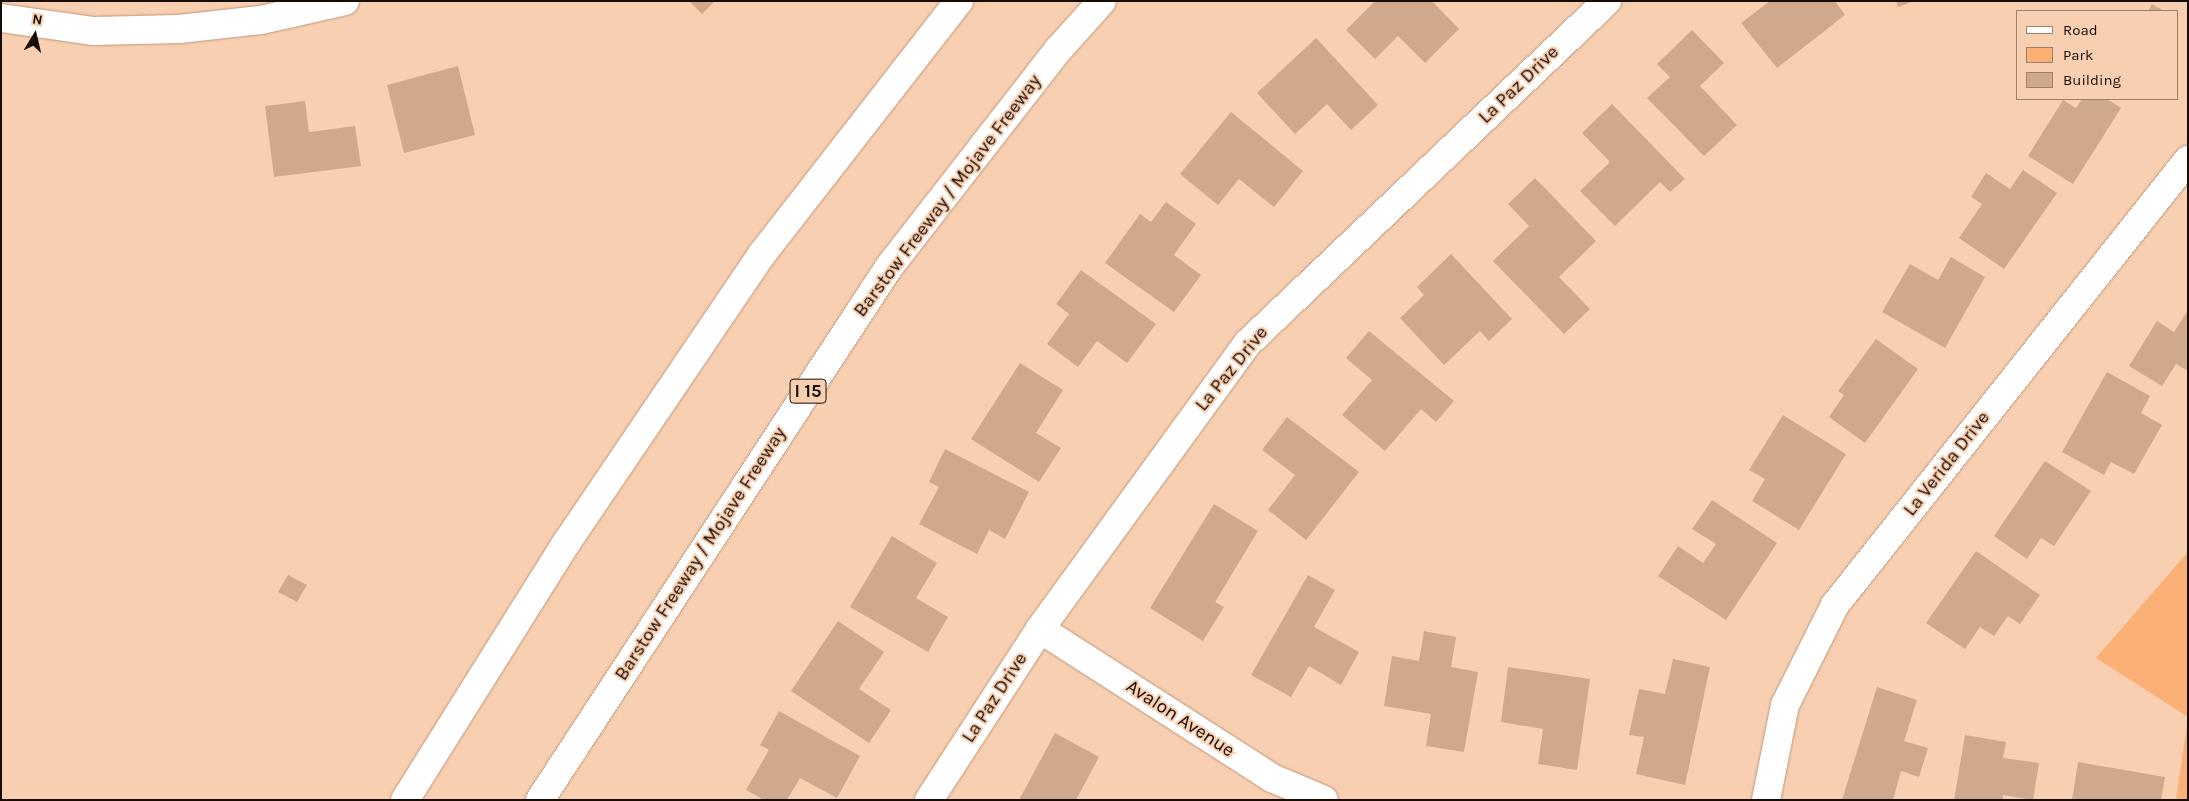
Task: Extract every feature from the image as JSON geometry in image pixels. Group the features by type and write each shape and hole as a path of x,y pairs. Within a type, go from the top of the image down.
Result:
{"main road":[{"path":"1,18 94,31 179,29 261,20 345,1"},
{"path":"405,800 567,542 762,254 958,1"},
{"name":"Barstow Freeway / Mojave Freeway","path":"540,800 889,267 1102,1"},
{"name":"La Paz Drive","path":"929,800 1040,629 1248,343 1607,1"},
{"name":"La Verida Drive","path":"1766,800 1785,704 1835,605 2188,160"},
{"name":"Avalon Avenue","path":"1040,629 1272,778 1324,800"}],"green space":[{"path":"2188,552 2188,717 2096,658"},
{"path":"2188,718 2188,800 2176,800"}],"building":[{"path":"689,1 715,1 702,14"},
{"path":"1375,1 1432,1 1459,29 1425,63 1398,36 1375,59 1346,30"},
{"path":"1770,1 1835,1 1845,15 1777,68 1741,23"},
{"path":"1896,1 1914,1 1898,7"},
{"path":"2152,4 2162,10 2149,10"},
{"path":"1692,30 1724,63 1700,86 1737,125 1704,156 1647,98 1670,77 1657,64"},
{"path":"1316,38 1378,105 1351,130 1327,104 1295,134 1257,93"},
{"path":"458,66 475,135 404,153 387,85"},
{"path":"2063,100 2076,108 2081,100 2109,100 2121,108 2073,184 2028,156"},
{"path":"305,101 309,132 355,126 361,166 274,177 265,106"},
{"path":"1612,104 1685,179 1670,192 1660,182 1615,226 1580,191 1610,162 1582,133"},
{"path":"1231,112 1303,171 1274,207 1239,179 1218,205 1180,174"},
{"path":"2023,170 2057,193 2004,269 1959,238 1982,204 1971,197 1986,173 2010,189"},
{"path":"1535,178 1596,241 1559,277 1590,309 1564,334 1493,261 1529,226 1508,204"},
{"path":"1166,202 1196,224 1174,255 1201,275 1174,312 1105,263 1140,214 1151,222"},
{"path":"1451,254 1512,319 1489,341 1480,331 1444,365 1400,318 1424,295 1417,287"},
{"path":"1951,257 1985,277 1945,348 1882,312 1910,264 1938,280"},
{"path":"1081,270 1156,324 1127,363 1097,341 1078,367 1047,344 1069,314 1056,304"},
{"path":"2188,310 2188,371 2176,364 2162,386 2129,366 2157,321 2174,332"},
{"path":"1369,331 1454,401 1436,422 1421,409 1385,451 1342,415 1372,380 1346,358"},
{"path":"1876,339 1918,369 1865,443 1829,417 1844,395 1838,391"},
{"path":"1020,363 1063,390 1036,433 1061,448 1039,482 971,439"},
{"path":"2107,372 2150,396 2141,413 2162,425 2134,474 2111,462 2104,475 2062,452"},
{"path":"1783,415 1846,454 1799,530 1752,501 1765,479 1749,470"},
{"path":"1287,417 1359,472 1306,540 1268,510 1295,475 1262,450"},
{"path":"945,449 1029,492 1005,539 989,530 977,554 919,524 939,487 929,482"},
{"path":"2045,461 2091,491 2054,546 2041,538 2027,559 1994,536"},
{"path":"1712,500 1777,543 1726,620 1658,576 1678,546 1703,563 1716,544 1692,529"},
{"path":"1214,504 1258,531 1215,602 1224,607 1203,641 1150,608"},
{"path":"892,536 937,563 916,598 948,617 928,652 850,607"},
{"path":"1976,551 2040,595 2020,624 2008,616 1994,636 1980,627 1965,649 1926,623"},
{"path":"288,575 307,585 297,602 278,592"},
{"path":"1308,575 1335,590 1314,627 1359,652 1341,685 1309,666 1291,697 1251,675"},
{"path":"838,621 884,652 859,689 891,710 869,743 791,691"},
{"path":"1424,631 1456,637 1451,667 1478,672 1464,752 1426,746 1431,714 1384,706 1392,656 1419,661"},
{"path":"1673,659 1710,667 1685,785 1636,774 1644,737 1629,735 1639,689 1665,694"},
{"path":"1508,667 1590,679 1577,770 1538,764 1543,729 1501,722"},
{"path":"1877,687 1917,700 1904,741 1928,748 1919,777 1901,771 1893,800 1842,800"},
{"path":"779,711 860,756 837,798 800,778 787,800 764,800 746,790 769,750 760,745"},
{"path":"1055,733 1099,757 1076,800 1019,800"},
{"path":"1965,735 2006,742 2003,758 2039,763 2033,800 2003,795 2003,800 1954,800"},
{"path":"2078,762 2165,777 2161,800 2072,800"}]}
